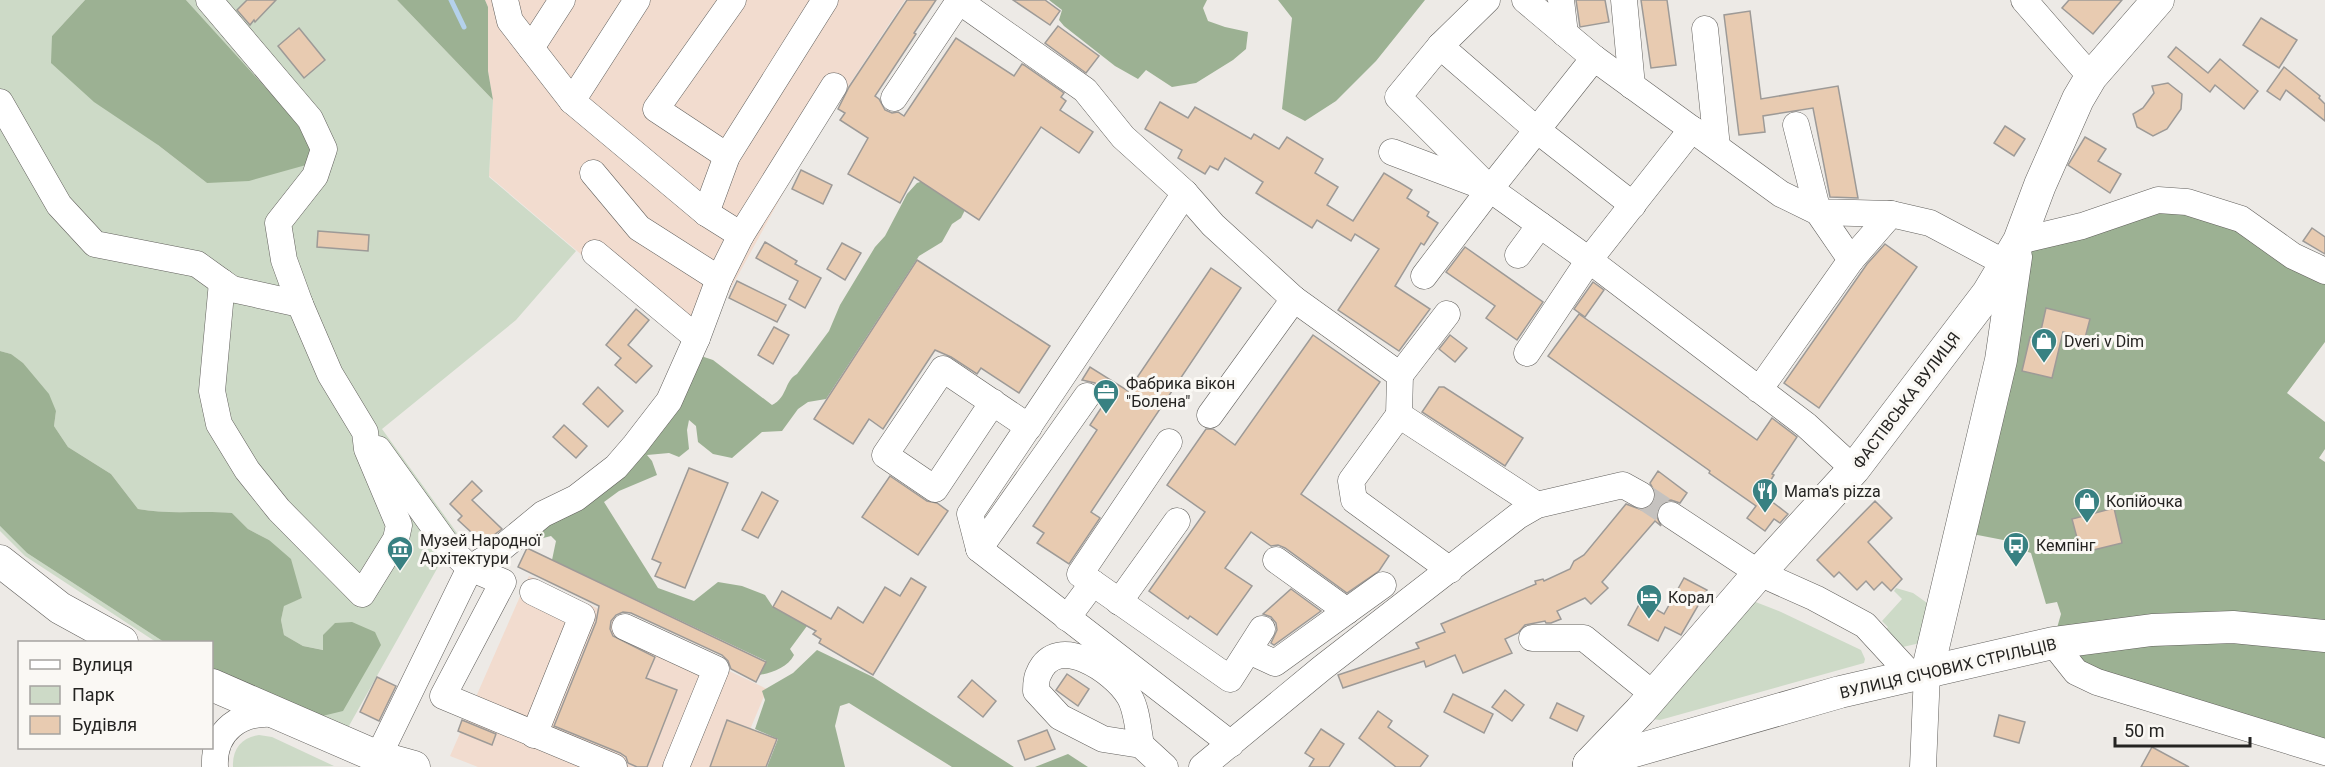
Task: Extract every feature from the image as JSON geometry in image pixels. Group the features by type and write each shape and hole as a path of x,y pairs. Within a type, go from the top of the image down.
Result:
{"main road":[{"name":"ФАСТІВСЬКА ВУЛИЦЯ","path":"1584,766 1646,702 1854,469 1988,293 2013,253 2078,99 2091,77 2158,0"},
{"name":"ФАСТІВСЬКА ВУЛИЦЯ","path":"1920,675 1942,610 2001,360 2013,253"},
{"path":"0,561 60,608 120,641"},
{"name":"ВУЛИЦЯ СІЧОВИХ СТРІЛЬЦІВ","path":"1584,766 1840,692 2054,643 2152,630 2222,627 2325,636"},
{"path":"213,685 378,757 414,767"},
{"path":"1646,702 1639,718 1646,731 1668,741"}],"street":[{"path":"209,0 310,119 324,149 315,176 278,223 284,260 330,374 366,432 449,548 470,568 503,582 443,696 397,718"},
{"path":"505,0 510,21 572,101 706,213 741,235"},
{"path":"531,48 562,0"},
{"path":"572,101 637,0"},
{"path":"727,156 656,109 733,0"},
{"path":"1487,0 1440,46 1398,98 1490,189 1589,260 1806,425 1854,469"},
{"path":"1525,0 1594,58 1780,194 1818,212 1891,214 1930,223 2013,253 2158,200 2187,202 2241,219 2293,256 2325,271"},
{"path":"1561,0 1565,34"},
{"path":"1624,0 1632,86"},
{"path":"2024,0 2091,77"},
{"path":"894,98 960,1 1085,90 1123,137 1185,192 1213,225 1294,299 1400,375"},
{"path":"706,213 727,156 822,2"},
{"path":"1705,29 1717,147"},
{"path":"1440,46 1537,130 1633,205"},
{"path":"1424,276 1594,58"},
{"path":"378,757 470,568 498,551 543,514 576,498 616,467 669,400 697,338 719,279 741,235 834,86"},
{"path":"0,102 59,205 95,244 197,264 232,289 300,304"},
{"path":"1796,125 1818,212 1851,260"},
{"path":"1527,353 1589,260 1692,129"},
{"path":"1392,152 1490,189"},
{"path":"594,173 639,228 719,279"},
{"path":"1185,192 970,514 979,549 1231,744"},
{"path":"1759,390 1851,260 1891,214"},
{"path":"1518,255 1540,225"},
{"path":"595,253 697,338"},
{"path":"222,282 212,391 219,424 247,470 279,510 362,594 396,539 399,525 367,449 366,432"},
{"path":"1210,415 1294,299"},
{"path":"1447,314 1400,375 1400,415 1351,481 1354,500 1450,570"},
{"path":"993,402 935,489 885,455 943,369 993,402 1029,427"},
{"path":"979,549 1087,396"},
{"path":"1400,415 1537,505"},
{"path":"1169,442 1080,574 1230,679 1262,628"},
{"path":"1202,767 1322,668 1518,516 1537,505 1623,485 1641,495"},
{"path":"1671,515 1759,573 1815,598 1865,625 1920,675 1923,767"},
{"path":"1119,602 1177,521"},
{"path":"1276,560 1347,611"},
{"path":"1067,618 1093,583"},
{"path":"1249,651 1275,663 1383,585"},
{"path":"533,592 582,616 534,735"},
{"path":"626,627 716,669 676,767"},
{"path":"1532,638 1584,638 1646,702"},
{"path":"2054,643 2076,672 2097,682 2325,752"},
{"path":"443,696 614,767"},
{"path":"215,767 219,742 233,723 243,717 259,713 275,714"},
{"path":"1142,745 1165,767"}],"shaded area":[{"path":"485,0 905,0 810,144 696,352 489,176 493,100 488,71 488,7"},
{"path":"529,576 767,689 749,732 765,767 478,767 450,756"}],"green space":[{"path":"0,0 85,0 52,36 158,145 207,183 295,120 186,0 397,0 493,100 489,177 576,251 516,320 382,429 457,533 345,733 213,673 213,669 268,697 324,650 303,646 284,635 281,620 284,605 302,598 297,583 269,540 248,529 232,513 161,512 138,509 111,474 68,447 54,426 56,411 11,354 0,351"},
{"path":"85,0 186,0 295,120 311,149 306,165 249,181 207,183 158,145 94,102 51,63 52,36"},
{"path":"397,0 485,0 488,7 488,71 493,100"},
{"path":"1049,0 1207,0 1203,8 1208,21 1248,32 1246,49 1196,83 1172,87 1146,70 1138,79 1115,66 1064,26 1059,20 1062,10"},
{"path":"1278,0 1425,0 1376,61 1336,101 1305,121 1282,109 1292,18"},
{"path":"923,181 965,210 961,218 952,224 942,242 919,256 826,399 808,402 798,409 782,431 762,432 732,458 713,454 698,442 696,426 689,420 687,430 689,449 679,457 669,453 647,455 657,475 619,491 604,502 658,588 694,601 718,582 742,586 765,595 773,607 807,626 790,649 794,655 788,663 774,671 759,675 766,661 552,560 556,541 551,536 524,543 588,497 698,355 713,360 772,405 777,402 790,381 829,331 840,305 875,247 885,236 907,194 917,183"},
{"path":"2189,201 2325,270 2325,342 2287,393 2325,422 2325,449 2319,458 2325,462 2325,751 2097,681 2053,642 2061,614 2057,602 2046,604 2031,553 2025,551 2024,544 1962,532 2020,241"},
{"path":"0,351 11,354 23,363 49,394 56,411 54,426 68,447 111,474 138,509 161,512 232,513 248,529 269,540 291,559 302,598 284,606 281,620 284,635 303,646 323,650 323,635 335,623 352,622 375,632 381,645 343,711 318,717 268,697 213,669 213,641 162,641 27,553 0,526"},
{"path":"0,526 27,553 162,641 154,641 25,556 0,531"},
{"path":"1896,588 1913,593 1937,610 1929,641 1894,649 1880,637 1888,627 1882,621 1902,599 1894,591"},
{"path":"1753,601 1861,650 1865,659 1864,663 1660,720 1652,719"},
{"path":"817,650 873,677 1014,767 952,767 849,703 840,706 835,726 845,767 767,767 778,739 755,729 765,700 762,691 793,673"},
{"path":"259,735 272,737 334,766 233,767 234,755 239,745 248,738"},
{"path":"1068,754 1088,767 1035,767"}],"building":[{"path":"247,0 276,0 250,25 237,10"},
{"path":"907,0 936,0 875,96 885,110 892,113 898,112 904,116 956,38 1014,76 1022,64 1024,65 1064,93 1061,97 1066,101 1060,110 1093,132 1079,153 1041,127 979,220 914,177 900,203 848,174 868,138 840,120 845,113 838,109 849,87"},
{"path":"1013,0 1045,0 1060,11 1050,25"},
{"path":"1576,0 1605,0 1609,22 1580,27"},
{"path":"1641,0 1667,0 1676,65 1651,68"},
{"path":"2069,0 2122,0 2093,34 2062,8"},
{"path":"1750,11 1761,99 1838,86 1858,198 1830,197 1813,108 1763,116 1765,132 1739,135 1724,15"},
{"path":"2261,18 2297,40 2279,68 2243,45"},
{"path":"1058,26 1099,56 1086,73 1045,43"},
{"path":"299,28 325,60 304,78 278,46"},
{"path":"2176,47 2208,73 2220,59 2258,91 2244,109 2215,85 2210,92 2168,57"},
{"path":"2284,67 2320,96 2319,98 2325,104 2325,121 2286,90 2280,100 2267,91"},
{"path":"2168,83 2182,94 2181,109 2167,129 2153,136 2137,127 2133,114 2143,108 2154,93 2152,86"},
{"path":"1160,102 1188,118 1195,107 1251,139 1254,134 1279,149 1287,137 1323,159 1315,173 1338,187 1327,205 1353,221 1384,173 1412,190 1407,198 1429,212 1427,216 1438,223 1424,245 1421,243 1395,286 1430,309 1399,351 1338,310 1379,249 1355,234 1351,241 1317,220 1312,228 1256,193 1263,182 1225,158 1218,170 1210,166 1205,174 1178,158 1182,150 1145,129"},
{"path":"2005,126 2025,139 2014,156 1994,143"},
{"path":"2085,137 2106,149 2098,161 2121,174 2110,193 2068,165"},
{"path":"801,170 832,185 823,204 792,189"},
{"path":"2312,228 2325,237 2325,254 2303,241"},
{"path":"318,231 369,235 368,251 317,247"},
{"path":"765,242 797,261 795,264 821,278 805,308 789,299 798,281 756,258"},
{"path":"842,243 861,253 845,280 827,269"},
{"path":"1885,244 1917,267 1819,408 1784,383 1867,264"},
{"path":"1465,247 1543,302 1517,340 1486,318 1495,306 1446,272"},
{"path":"917,260 1050,346 1019,393 981,368 977,374 951,357 935,350 883,429 869,419 853,444 814,419"},
{"path":"1211,268 1241,288 1091,512 1100,518 1069,564 1037,543 1044,533 1033,526 1097,430 1090,425 1109,396 1101,392 1095,383 1082,380 1090,367 1128,391"},
{"path":"737,281 786,305 777,322 729,298"},
{"path":"1593,282 1604,290 1585,317 1574,309"},
{"path":"2046,308 2090,319 2085,338 2063,332 2052,378 2022,371 2030,337 2039,339"},
{"path":"636,309 649,320 628,345 652,366 636,383 615,365 621,358 606,345"},
{"path":"1579,314 1757,440 1772,418 1797,437 1772,474 1774,475 1762,494 1788,514 1780,523 1774,519 1765,531 1747,518 1756,506 1548,356"},
{"path":"774,327 789,335 773,364 758,355"},
{"path":"1313,335 1380,382 1301,494 1389,556 1379,571 1347,593 1285,548 1278,545 1271,546 1251,532 1225,568 1252,586 1217,635 1190,616 1188,619 1149,591 1205,512 1167,485 1206,429 1213,429 1235,445"},
{"path":"1450,335 1467,348 1455,362 1439,349"},
{"path":"598,387 623,411 608,427 583,404"},
{"path":"1439,387 1444,387 1523,438 1505,466 1422,412"},
{"path":"564,425 587,446 576,458 553,437"},
{"path":"689,468 728,483 685,588 655,576 661,563 652,559"},
{"path":"1658,471 1687,493 1680,503 1671,500 1659,506 1656,515 1661,526 1655,521 1602,582 1608,588 1591,604 1585,598 1557,611 1561,619 1551,623 1545,621 1525,625 1518,633 1505,639 1512,653 1463,673 1455,655 1426,667 1424,661 1343,688 1338,675 1419,648 1416,643 1445,632 1441,624 1536,584 1535,581 1543,579 1544,581 1570,569 1574,561 1584,555 1626,504 1642,510 1654,503 1656,494 1650,483"},
{"path":"890,476 927,501 937,503 948,511 918,555 862,517"},
{"path":"472,481 482,491 472,500 502,529 483,543 458,520 462,516 450,504"},
{"path":"762,492 778,501 758,538 742,530"},
{"path":"1875,501 1892,518 1868,542 1902,579 1891,591 1882,582 1874,590 1866,581 1857,590 1839,572 1834,577 1817,560"},
{"path":"2114,508 2122,543 2081,553 2072,519"},
{"path":"527,548 766,662 756,682 731,669 728,661 722,655 631,613 623,612 611,621 610,629 613,636 655,657 646,678 677,690 647,767 637,767 628,763 626,757 620,753 554,726 596,622 599,606 518,567"},
{"path":"911,578 926,587 873,675 819,643 821,639 813,634 816,631 773,607 782,591 831,619 838,607 863,623 885,587 900,596"},
{"path":"1684,578 1707,590 1681,635 1665,627 1658,641 1628,625 1641,601 1664,614"},
{"path":"1291,589 1321,611 1274,645 1271,643 1277,630 1276,623 1271,617 1263,614"},
{"path":"1067,674 1089,689 1078,706 1056,690"},
{"path":"377,677 396,686 379,721 360,712"},
{"path":"972,680 996,701 983,717 958,697"},
{"path":"1505,690 1524,705 1512,721 1492,707"},
{"path":"1453,694 1493,714 1484,733 1444,712"},
{"path":"1557,703 1584,716 1577,731 1550,718"},
{"path":"1378,711 1392,721 1388,727 1428,756 1420,767 1396,767 1359,738"},
{"path":"1999,715 2025,722 2019,743 1994,736"},
{"path":"462,720 496,734 492,745 458,731"},
{"path":"727,720 777,739 766,767 710,767"},
{"path":"1321,729 1344,744 1329,767 1309,767 1314,759 1305,753"},
{"path":"1047,730 1055,749 1025,760 1018,741"},
{"path":"2152,747 2189,767 2141,767"}],"waterway":[{"path":"451,0 464,27"}],"tunnel":[{"path":"1641,495 1671,515"}],"place":[{"name":"Dveri v Dim","path":"2044,364"},
{"name":"Фабрика вікон \"Болена\"","path":"1106,415"},
{"name":"Mama's pizza","path":"1765,514"},
{"name":"Копійочка","path":"2087,524"},
{"name":"Кемпінг","path":"2016,568"},
{"name":"Музей Народної Архітектури","path":"400,572"},
{"name":"Корал","path":"1649,620"}]}
